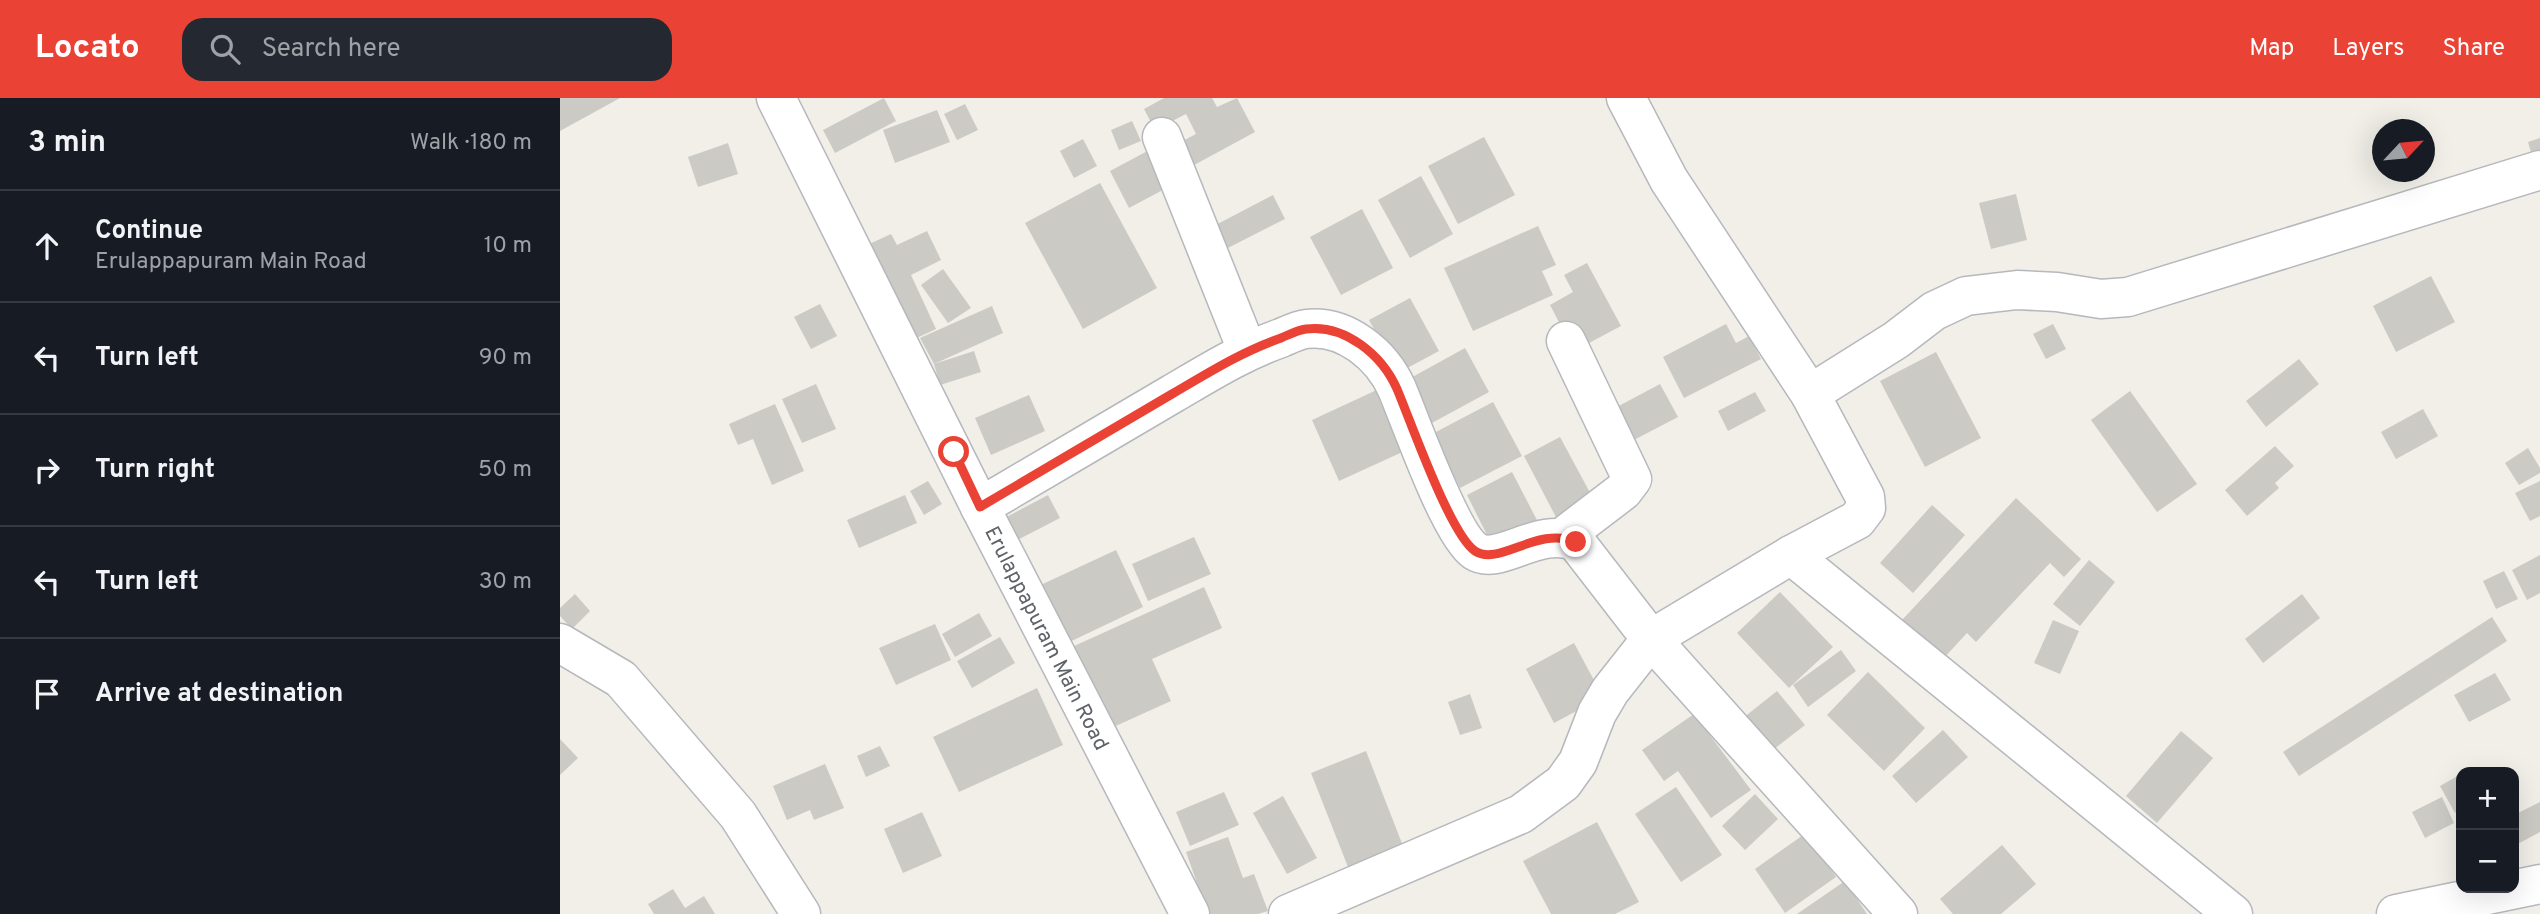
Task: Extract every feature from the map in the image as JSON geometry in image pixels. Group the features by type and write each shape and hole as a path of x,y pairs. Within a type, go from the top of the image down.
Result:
{"street":[{"name":"Erulappapuram Main Road","path":"776,98 980,507 1190,914"},
{"path":"1288,914 1521,814 1563,783 1578,762 1597,713 1610,691 1651,639 1791,555 1857,520 1866,508 1865,497 1810,394 1669,180 1626,98"},
{"path":"1162,137 1247,350"},
{"path":"1810,394 1896,340 1934,311 1966,296 2017,290 2057,292 2101,299 2128,297 2540,170"},
{"path":"980,507 1247,350 1305,329 1339,332 1362,345 1390,374 1450,517 1466,543 1476,552 1491,555 1549,537 1564,536 1576,542 1651,639 1898,914"},
{"path":"1564,536 1623,492 1632,479 1566,341"},
{"path":"1791,555 2233,914"},
{"path":"560,643 621,679 738,815 801,914"},
{"path":"2396,914 2540,884"}],"building":[{"path":"560,98 620,98 560,131"},
{"path":"884,98 896,121 835,153 823,130"},
{"path":"1164,98 1212,98 1217,107 1237,98 1255,132 1185,170 1173,146 1196,134 1186,114 1155,130 1144,109"},
{"path":"965,104 978,130 957,140 944,114"},
{"path":"937,110 950,142 895,163 883,130"},
{"path":"1132,121 1141,141 1119,150 1111,130"},
{"path":"1484,137 1515,195 1458,224 1428,166"},
{"path":"2540,138 2540,161 2534,163 2528,142"},
{"path":"1083,139 1097,166 1074,178 1060,151"},
{"path":"728,143 738,174 698,187 688,157"},
{"path":"1155,147 1174,184 1129,208 1110,171"},
{"path":"1421,176 1453,234 1410,258 1378,200"},
{"path":"1100,183 1157,288 1083,329 1025,223"},
{"path":"2016,194 2027,240 1991,249 1979,203"},
{"path":"1273,195 1285,219 1220,252 1208,229"},
{"path":"1362,209 1393,268 1341,295 1310,237"},
{"path":"1538,226 1556,265 1542,271 1553,295 1473,331 1444,268"},
{"path":"927,231 941,260 911,275 936,329 910,341 865,246 891,234 897,245"},
{"path":"1587,263 1621,326 1574,351 1550,305 1573,292 1564,275"},
{"path":"943,269 971,308 948,323 921,285"},
{"path":"2431,276 2455,322 2396,352 2373,306"},
{"path":"1410,298 1439,351 1398,373 1369,320"},
{"path":"820,304 837,336 811,349 794,317"},
{"path":"992,306 1003,333 934,364 920,338"},
{"path":"1726,324 1736,343 1749,336 1761,359 1684,398 1663,357"},
{"path":"2053,324 2066,349 2046,359 2033,334"},
{"path":"1465,348 1489,392 1430,424 1407,380"},
{"path":"974,351 981,372 940,385 934,364"},
{"path":"1936,352 1981,438 1925,467 1880,381"},
{"path":"2299,359 2319,384 2266,427 2246,401"},
{"path":"816,384 836,429 802,443 782,399"},
{"path":"1660,384 1678,417 1632,441 1615,408"},
{"path":"1381,388 1409,449 1339,481 1312,420"},
{"path":"2130,391 2197,484 2157,512 2091,420"},
{"path":"1755,392 1766,411 1728,431 1718,411"},
{"path":"1029,395 1045,431 991,455 975,418"},
{"path":"1493,402 1522,456 1460,488 1432,434"},
{"path":"775,404 804,471 772,485 753,439 738,445 729,424"},
{"path":"2423,409 2438,436 2396,459 2381,432"},
{"path":"1560,437 1594,500 1557,519 1524,456"},
{"path":"2275,446 2294,466 2275,483 2279,488 2247,516 2225,490"},
{"path":"2528,448 2540,468 2540,473 2519,485 2505,463"},
{"path":"1512,472 1539,524 1493,547 1467,495"},
{"path":"928,481 942,504 924,515 910,491"},
{"path":"2540,481 2540,516 2530,521 2515,493"},
{"path":"905,495 917,523 859,548 847,520"},
{"path":"1048,495 1060,518 1008,545 997,522"},
{"path":"2016,498 2081,559 2064,577 2050,563 1976,642 1967,633 1943,659 1902,620"},
{"path":"1932,505 1965,535 1913,593 1880,563"},
{"path":"1194,537 1211,574 1148,601 1132,564"},
{"path":"1116,550 1143,607 1059,647 1032,589"},
{"path":"2540,555 2540,593 2527,600 2512,570"},
{"path":"2089,560 2115,582 2080,626 2053,604"},
{"path":"2504,571 2518,599 2496,609 2483,581"},
{"path":"1204,587 1222,628 1152,659 1171,701 1109,729 1072,647"},
{"path":"1780,592 1833,647 1789,688 1737,633"},
{"path":"575,594 590,611 572,629 560,616 560,608"},
{"path":"2302,594 2320,618 2263,663 2245,639"},
{"path":"979,613 992,636 955,657 942,634"},
{"path":"2492,617 2507,641 2299,776 2283,752"},
{"path":"2053,620 2079,631 2060,674 2034,663"},
{"path":"935,624 951,660 896,685 879,648"},
{"path":"1000,637 1015,663 972,688 957,661"},
{"path":"1574,643 1603,697 1554,723 1526,669"},
{"path":"1841,650 1856,671 1808,707 1793,685"},
{"path":"1868,672 1925,728 1884,771 1827,715"},
{"path":"2495,673 2511,700 2469,722 2454,695"},
{"path":"1037,688 1063,745 959,792 933,737"},
{"path":"1777,691 1805,725 1765,756 1738,722"},
{"path":"1470,694 1482,728 1460,735 1448,702"},
{"path":"1694,714 1751,790 1711,818 1678,771 1664,781 1642,750"},
{"path":"1943,730 1968,757 1916,803 1892,776"},
{"path":"2181,731 2213,758 2157,823 2126,796"},
{"path":"560,739 578,758 560,775"},
{"path":"880,746 890,766 866,777 857,756"},
{"path":"1366,751 1403,846 1348,867 1311,773"},
{"path":"825,764 844,808 814,820 810,810 787,820 773,786"},
{"path":"2456,777 2455,813 2440,786"},
{"path":"1676,787 1722,855 1681,882 1635,814"},
{"path":"1224,792 1239,825 1190,846 1176,812"},
{"path":"1755,794 1778,819 1745,850 1722,826"},
{"path":"1283,796 1317,858 1287,874 1253,813"},
{"path":"2442,797 2454,823 2425,838 2412,812"},
{"path":"2540,802 2540,832 2519,843 2519,830 2519,812"},
{"path":"922,812 942,856 903,873 884,829"},
{"path":"1597,822 1639,902 1615,914 1551,914 1523,861"},
{"path":"1806,833 1836,877 1785,913 1755,869"},
{"path":"1228,837 1243,878 1254,874 1268,911 1258,914 1208,914 1186,852"},
{"path":"2002,845 2036,884 2001,914 1953,914 1940,899"},
{"path":"1845,881 1867,914 1797,914"},
{"path":"673,889 685,908 704,896 715,914 654,914 648,904"}],"route":[{"path":"954,452 980,507 1247,350 1305,329 1339,332 1362,345 1390,374 1450,517 1466,543 1476,552 1485,555 1501,553 1524,543 1549,537 1564,536 1576,542"}]}
